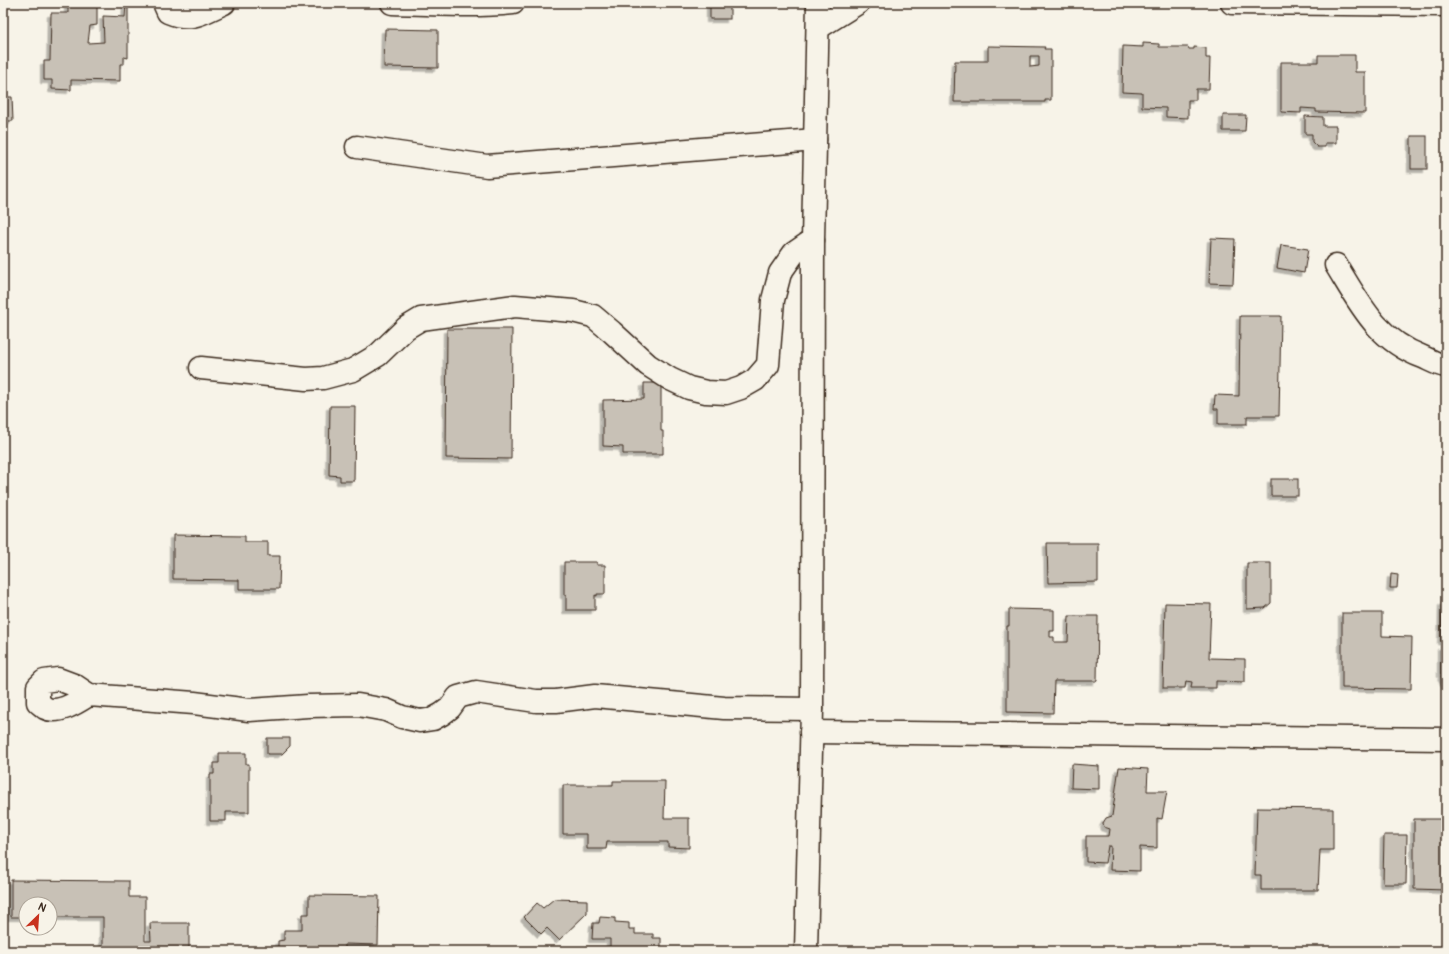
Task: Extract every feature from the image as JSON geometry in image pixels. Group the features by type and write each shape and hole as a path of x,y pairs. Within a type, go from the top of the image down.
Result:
{"street":[{"path":"164,3 168,12 179,16 195,16 224,3"},
{"path":"392,3 453,5 493,5 513,3"},
{"path":"806,951 810,732 812,709 813,240 818,3"},
{"path":"818,28 858,3"},
{"path":"1232,3 1446,5"},
{"path":"357,147 487,166 815,140"},
{"path":"201,368 306,379 323,378 353,370 378,355 406,328 421,318 515,306 573,311 592,316 648,365 670,379 689,388 706,392 726,393 741,388 754,380 768,365 773,300 780,273 794,253 813,240"},
{"path":"1336,265 1366,314 1385,334 1399,346 1412,353 1446,366"},
{"path":"89,695 194,703 249,710 308,706 358,705 386,710 402,718 420,721 432,719 442,714 450,708 458,697 476,692 536,701 556,701 595,696 724,708 812,709"},
{"path":"810,732 1446,739"}],"building":[{"path":"126,3 128,3 128,58 124,57 124,64 120,64 120,81 71,80 71,90 52,89 52,80 44,80 44,61 50,61 51,13 68,13 68,4 97,5 97,25 90,26 88,43 104,42 103,16 125,17"},
{"path":"710,3 730,3 730,19 710,19"},
{"path":"385,29 438,30 438,68 384,67"},
{"path":"1143,43 1159,44 1159,47 1188,47 1189,49 1194,49 1194,47 1206,48 1206,58 1210,58 1209,89 1196,89 1196,100 1188,100 1188,118 1166,117 1166,108 1142,107 1142,93 1122,92 1123,46 1143,47"},
{"path":"988,46 1045,47 1044,49 1051,49 1051,100 1045,100 1045,102 954,102 955,61 988,61","holes":["1030,56 1039,56 1039,66 1030,67"]},
{"path":"1318,55 1355,55 1355,72 1365,72 1365,113 1316,112 1316,109 1301,108 1301,113 1281,112 1281,62 1318,62"},
{"path":"3,97 12,97 13,121 3,121"},
{"path":"1223,115 1246,115 1245,131 1223,131"},
{"path":"1305,116 1323,117 1323,126 1336,126 1336,143 1325,143 1325,147 1317,147 1312,142 1312,134 1305,134"},
{"path":"1411,136 1427,136 1427,169 1411,169"},
{"path":"1211,238 1235,239 1233,284 1209,283"},
{"path":"1281,245 1308,249 1304,273 1277,268"},
{"path":"1240,316 1281,316 1279,416 1247,416 1247,424 1218,424 1218,409 1214,409 1215,395 1239,396"},
{"path":"447,329 512,329 511,459 446,458"},
{"path":"644,383 661,383 661,431 663,431 663,454 623,454 623,447 603,446 603,400 644,399"},
{"path":"330,406 355,406 354,481 340,481 340,476 329,475"},
{"path":"1271,479 1298,479 1298,496 1271,496"},
{"path":"173,535 245,536 245,542 268,542 268,556 280,556 279,589 239,589 239,580 173,579"},
{"path":"1047,543 1098,543 1098,582 1048,583"},
{"path":"564,562 597,562 597,565 605,565 605,594 595,595 595,610 566,610 566,595 564,595"},
{"path":"1247,563 1271,563 1271,603 1265,608 1247,609"},
{"path":"1391,574 1398,575 1397,588 1390,588"},
{"path":"1445,575 1446,642 1441,641 1442,602 1445,602"},
{"path":"1165,603 1211,604 1209,658 1245,659 1245,682 1216,681 1216,688 1191,688 1192,682 1186,681 1185,688 1163,688"},
{"path":"1009,609 1054,610 1054,631 1050,631 1050,637 1054,637 1054,642 1068,642 1069,616 1098,616 1097,681 1054,681 1053,713 1007,712 1007,626 1009,626"},
{"path":"1342,613 1382,613 1382,636 1412,637 1411,689 1342,688"},
{"path":"1441,646 1446,646 1446,685 1441,676 1444,675 1441,674"},
{"path":"267,738 290,738 290,746 282,754 267,754"},
{"path":"219,753 246,753 246,764 249,764 249,812 226,812 226,821 210,821 210,774 214,774 214,763 219,763"},
{"path":"1072,764 1099,766 1099,789 1071,788"},
{"path":"1119,767 1148,769 1147,791 1167,791 1162,819 1157,818 1157,848 1140,847 1140,871 1110,870 1111,846 1108,846 1105,863 1086,862 1086,836 1109,836 1110,829 1104,827 1103,823 1106,818 1112,816"},
{"path":"613,781 665,781 664,818 689,818 689,848 668,847 668,842 607,842 606,849 587,849 587,834 563,834 563,785 613,785"},
{"path":"1257,808 1333,809 1333,850 1320,850 1318,890 1261,890 1261,875 1255,875"},
{"path":"1414,819 1446,819 1446,890 1414,889"},
{"path":"1384,835 1407,835 1406,884 1384,884 1383,882"},
{"path":"11,880 129,881 129,897 145,897 145,941 151,941 150,923 189,923 189,951 103,951 103,917 58,917 58,896 18,896 18,917 11,917"},
{"path":"309,895 379,896 378,945 345,944 345,951 278,951 278,941 284,940 284,930 302,930 302,914 309,914"},
{"path":"554,899 587,900 587,913 559,940 547,928 541,934 524,917 537,903 543,908"},
{"path":"600,917 615,918 615,922 629,923 629,929 635,929 635,934 653,934 653,938 661,938 661,948 686,948 686,951 587,951 587,947 610,947 610,939 592,939 593,923 599,923"}]}
